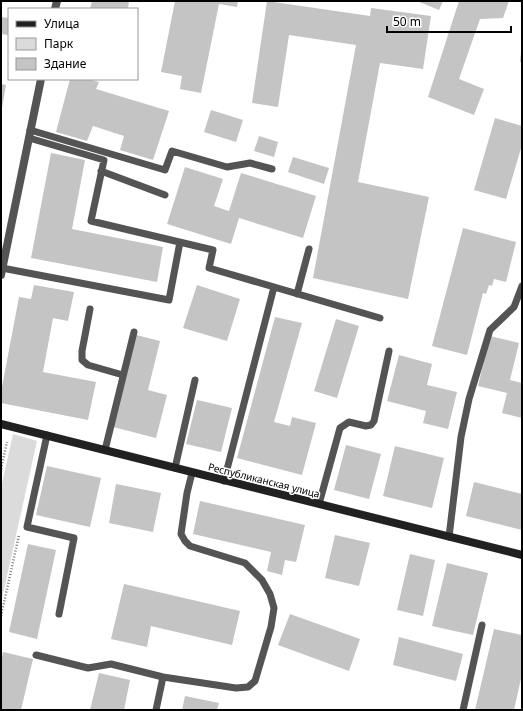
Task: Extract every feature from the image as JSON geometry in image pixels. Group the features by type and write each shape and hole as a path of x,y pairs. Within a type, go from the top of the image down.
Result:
{"main road":[{"name":"Республиканская улица","path":"1,424 522,555"}],"street":[{"path":"2,272 41,80"}],"lane":[{"path":"30,134 165,170 172,151 227,167 250,163 272,169"},
{"path":"30,134 104,160 91,221 213,250 209,268 380,318"},
{"path":"102,171 165,194"},
{"path":"2,272 169,300 180,242"},
{"path":"297,294 309,249"},
{"path":"449,537 461,437 469,399 490,330 514,307 522,286"},
{"path":"224,481 274,287"},
{"path":"90,309 82,351 82,360 88,364 123,375"},
{"path":"106,450 134,332"},
{"path":"319,504 340,428 349,422 366,426 374,421 389,351"},
{"path":"175,468 195,380"},
{"path":"47,435 27,527 74,538 59,614"},
{"path":"36,654 88,668 111,664 164,677 236,688 248,687 255,682 271,627 274,608 270,594 262,580 245,563 190,546 185,541 181,534 187,493 192,472"},
{"path":"463,710 482,625"},
{"path":"156,710 164,677"}],"path":[{"path":"1,469 7,442"}],"green space":[{"path":"13,434 37,441 1,603 1,488"}],"building":[{"path":"92,1 129,1 128,8 90,8"},
{"path":"175,1 238,1 237,7 219,4 201,93 180,89 182,76 161,72"},
{"path":"267,1 370,16 371,8 431,16 423,69 380,63 358,182 429,197 408,299 313,278 356,45 289,35 278,107 252,103"},
{"path":"417,1 443,1 439,10"},
{"path":"459,1 509,1 503,18 480,19 459,79 484,89 474,115 428,97"},
{"path":"1,17 8,18 8,35 1,34"},
{"path":"521,52 522,62 520,62"},
{"path":"70,80 91,80 99,82 96,89 169,111 153,160 120,150 124,136 93,126 87,141 56,132"},
{"path":"1,84 6,85 2,108 1,108"},
{"path":"211,110 243,120 236,142 204,132"},
{"path":"495,118 522,126 522,145 506,199 474,190"},
{"path":"259,136 278,142 274,157 254,151"},
{"path":"51,153 85,160 72,229 163,247 157,282 31,258"},
{"path":"293,157 329,168 324,184 288,172"},
{"path":"185,167 223,179 214,206 229,211 241,173 316,196 303,238 239,218 231,244 167,224"},
{"path":"463,228 516,242 506,282 494,279 492,286 489,285 486,294 483,293 467,355 432,346"},
{"path":"34,285 74,292 68,321 53,318 43,372 96,382 88,420 1,403 1,392 19,297 31,299"},
{"path":"197,285 240,299 227,341 183,328"},
{"path":"275,317 302,323 274,422 290,426 292,417 316,423 302,475 237,458"},
{"path":"336,319 359,326 337,398 314,391"},
{"path":"136,335 160,341 148,390 167,395 156,438 113,427"},
{"path":"490,336 519,343 510,380 522,383 522,418 502,413 507,393 478,386"},
{"path":"399,355 432,364 427,385 457,392 448,429 423,423 426,411 387,401"},
{"path":"197,400 232,408 221,452 186,444"},
{"path":"346,445 381,454 369,499 334,490"},
{"path":"395,446 444,458 432,508 383,496"},
{"path":"47,466 101,478 90,527 36,515"},
{"path":"474,482 522,494 522,530 466,516"},
{"path":"116,484 161,493 153,532 109,523"},
{"path":"200,501 305,525 296,562 285,560 282,575 267,571 271,552 193,534"},
{"path":"335,535 370,543 359,586 325,578"},
{"path":"28,544 56,550 37,639 9,632"},
{"path":"410,554 435,560 423,616 397,610"},
{"path":"447,563 488,573 473,635 432,626"},
{"path":"124,584 240,611 232,645 151,626 147,647 111,639"},
{"path":"290,614 360,639 349,671 278,645"},
{"path":"494,629 522,635 522,674 514,710 475,710"},
{"path":"399,637 463,654 456,681 393,665"},
{"path":"3,652 33,659 21,710 1,710 1,661"},
{"path":"99,673 130,680 124,710 90,710"},
{"path":"185,696 219,703 217,710 182,710"}]}
